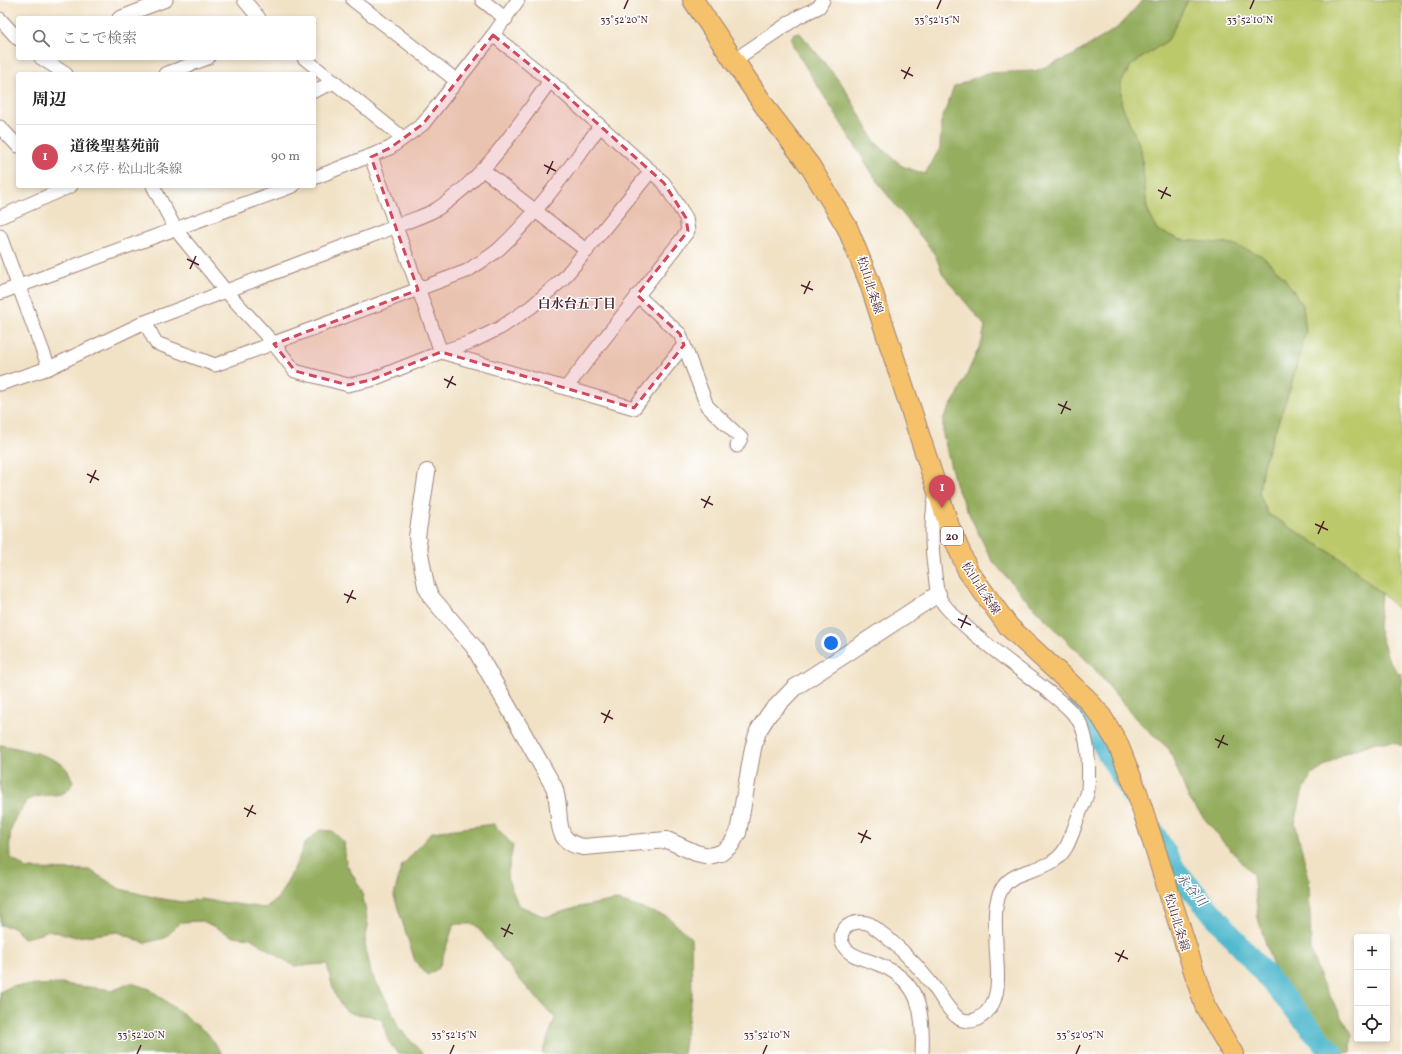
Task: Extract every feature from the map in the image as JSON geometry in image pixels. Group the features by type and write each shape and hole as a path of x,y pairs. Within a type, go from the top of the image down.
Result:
{"main road":[{"name":"松山北条線","path":"693,0 733,61 788,139 810,166 847,227 869,281 957,549 968,571 1009,627 1086,698 1100,716 1116,742 1136,792 1205,1006 1233,1054"}],"street":[{"path":"124,16 166,0"},
{"path":"245,0 257,16"},
{"path":"353,0 457,81"},
{"path":"482,0 506,19"},
{"path":"316,177 371,157 390,148 423,124 493,36 518,0"},
{"path":"733,61 798,17 819,8 822,0"},
{"path":"0,19 16,36"},
{"path":"493,36 550,81 664,183 686,218 688,231 566,388"},
{"path":"44,60 63,72"},
{"path":"170,72 203,60"},
{"path":"307,60 404,138"},
{"path":"0,384 49,368 145,322 225,290 397,226 436,209 471,181 504,145 550,81"},
{"path":"316,90 335,82"},
{"path":"145,322 156,343 215,365 466,272 498,250 535,211 600,126"},
{"path":"371,157 441,352"},
{"path":"482,169 587,252"},
{"path":"155,188 176,230 225,290 274,344 295,370 348,385 371,380 441,352 471,342 500,328 531,307 563,280 651,171"},
{"path":"0,217 61,188"},
{"path":"0,293 288,188"},
{"path":"0,236 49,368"},
{"path":"637,295 680,334 707,406 741,438 737,446"},
{"path":"441,352 634,408 684,345"},
{"path":"427,472 418,537 426,586 431,597 474,647 505,700 554,787 559,804 561,834 565,841 574,846 584,847 667,840 709,856 721,853 731,845 738,833 753,748 758,731 769,714 794,688 938,594"},
{"path":"922,1054 922,1019 916,996 910,986 901,976 888,968 851,954 845,948 841,940 842,933 847,926 854,921 862,921 870,924 912,961 932,983 951,1011 959,1018 967,1021 975,1021 991,1009 995,999 997,987 996,914 1000,893 1011,878 1028,870 1046,866 1062,854 1072,834 1088,790 1086,742 1084,732 1079,722 1056,698 952,614 938,594 931,534 932,514 937,489"}],"highlighted area":[{"path":"493,35 550,81 664,183 686,218 688,231 637,295 680,334 684,345 634,408 441,352 371,380 348,385 295,371 274,344 418,290 371,157 390,148 423,124"}],"green space":[{"path":"1143,0 1188,0 1168,40 1131,65 1121,83 1121,103 1141,149 1147,209 1157,230 1181,240 1232,244 1261,255 1283,276 1303,305 1306,331 1290,389 1263,464 1259,493 1268,514 1346,562 1381,593 1378,628 1389,661 1399,674 1402,674 1402,746 1393,742 1375,742 1343,754 1312,775 1302,793 1295,823 1309,879 1311,950 1320,979 1352,1034 1351,1052 1340,1054 1289,993 1273,967 1258,918 1253,874 1223,842 1189,799 1169,749 1136,719 1092,666 1031,605 991,559 956,487 943,435 943,419 958,394 982,341 985,326 943,275 935,254 881,187 794,48 791,39 794,33 800,33 844,87 875,142 902,166 925,174 940,148 941,122 954,87 986,73 1035,71 1072,56 1117,28"},
{"path":"1188,0 1402,0 1402,612 1346,562 1268,514 1259,493 1263,464 1290,389 1306,331 1205,242 1181,240 1157,230 1147,209 1141,149 1121,103 1121,83 1131,65 1168,40"},
{"path":"0,745 25,750 53,759 65,767 73,781 70,788 65,792 35,797 28,800 14,821 10,838 10,857 27,869 90,870 120,889 157,898 182,902 200,899 265,908 278,898 295,867 305,843 320,830 332,831 344,842 346,863 362,891 368,925 365,943 371,973 389,1005 398,1027 423,1054 398,1054 388,1041 382,1020 371,1016 354,1014 348,1012 342,1007 332,986 327,964 294,966 250,938 232,936 203,921 181,922 165,938 145,943 118,932 76,937 48,930 41,934 24,938 13,927 0,925"},
{"path":"494,824 513,846 507,877 518,905 545,917 579,907 616,900 668,917 691,938 692,995 683,1054 542,1054 555,1018 519,979 475,924 454,924 439,968 427,975 415,961 394,896 401,867 432,832"},
{"path":"131,983 150,989 208,1034 222,1054 0,1054 0,992 12,986 61,984 114,990"}],"waterway":[{"name":"永谷川","path":"1079,704 1133,796"},
{"name":"永谷川","path":"1154,833 1176,871 1333,1054"}],"place":[{"name":"道後聖墓苑前","path":"942,508"}],"district":[{"name":"白水台五丁目","path":"577,303"}]}
